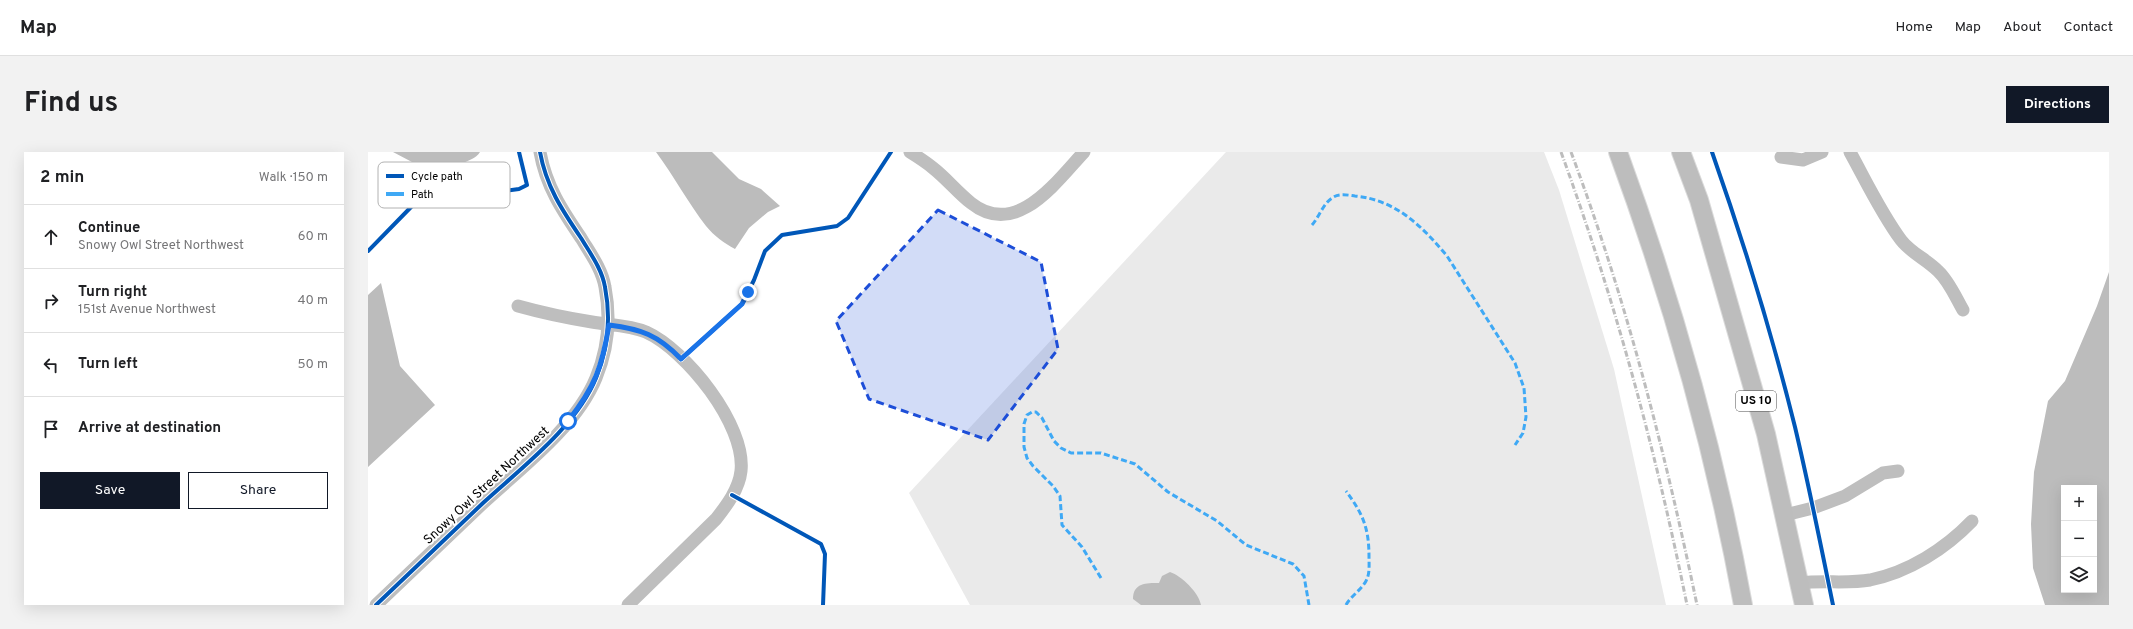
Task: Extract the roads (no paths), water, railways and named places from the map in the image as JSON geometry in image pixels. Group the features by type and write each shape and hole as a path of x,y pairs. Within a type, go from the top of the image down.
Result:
{"highway":[{"path":"1618,152 1642,216 1681,343 1709,448 1743,605"},
{"name":"US 10","path":"1681,152 1698,200 1759,411 1785,515 1804,605"}],"street":[{"name":"Snowy Owl Street Northwest","path":"376,605 549,442 584,401 596,379 604,356 609,325 605,285 594,259 557,201 543,173 540,152"},
{"path":"910,152 933,168 972,204 994,214 1010,214 1023,210 1034,202 1084,152"},
{"path":"1781,157 1803,160 1822,152"},
{"path":"1850,152 1873,195 1901,239 1911,251 1922,257 1940,272 1963,310"},
{"path":"518,306 555,316 644,332 656,337 674,351 718,399 731,425 741,452 741,471 736,489 716,519 628,605"},
{"path":"1785,515 1812,508 1845,496 1883,473 1898,471"},
{"path":"1800,583 1870,580 1902,569 1920,561 1940,549 1972,521"}],"railway":[{"path":"1561,152 1581,208 1633,376 1662,490 1687,605"},
{"path":"1571,152 1591,207 1627,319 1643,376 1672,490 1697,605"}]}
